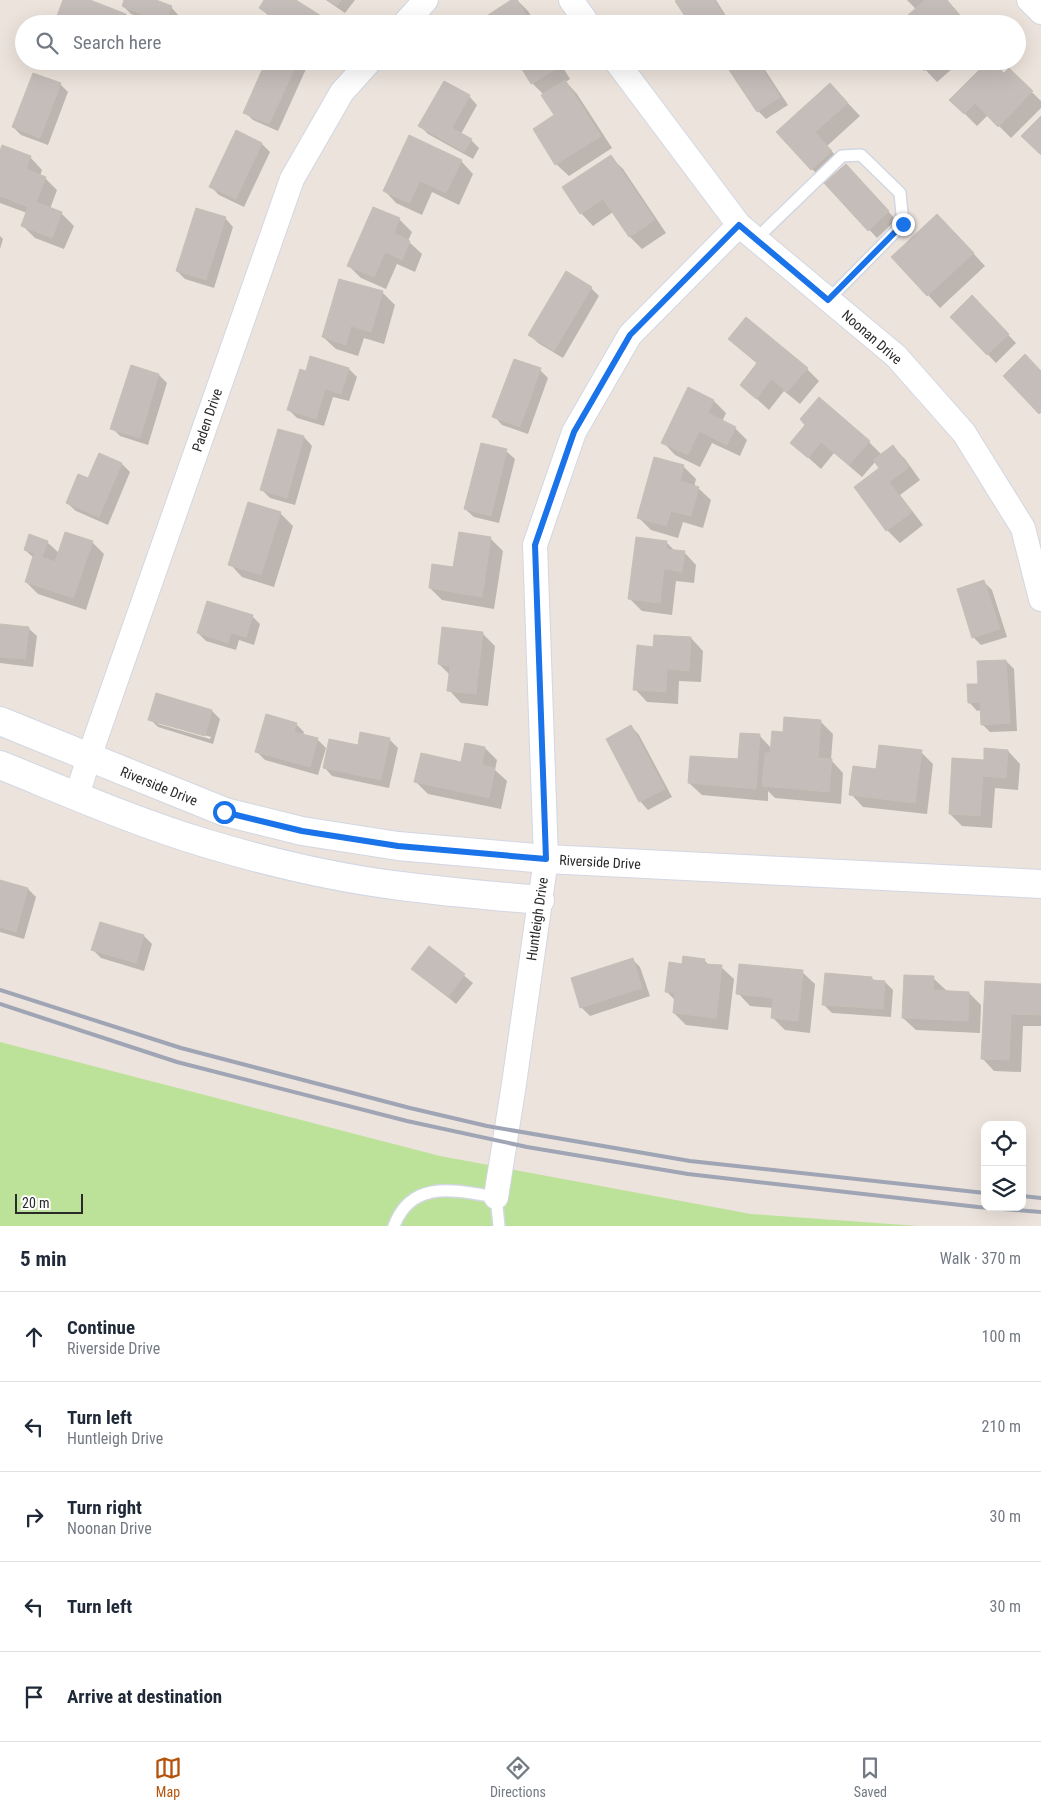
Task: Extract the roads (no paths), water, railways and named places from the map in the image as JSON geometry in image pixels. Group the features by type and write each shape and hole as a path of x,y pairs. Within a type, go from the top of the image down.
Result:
{"street":[{"path":"412,15 426,0"},
{"path":"570,0 581,15"},
{"path":"1029,0 1041,12"},
{"name":"Paden Drive","path":"77,796 89,757 292,179 342,92 362,70"},
{"name":"Noonan Drive","path":"623,70 747,232 896,356 964,433 1023,528 1041,599"},
{"name":"Huntleigh Drive","path":"496,1197 546,859 535,545 574,432 630,335 747,232"},
{"name":"Riverside Drive","path":"0,721 224,812 302,831 398,846 546,859 1041,884"},
{"path":"0,765 204,843 328,873 399,886 540,900"}],"lane":[{"path":"747,232 842,156 861,155 900,193 903,224 828,300"},
{"path":"394,1226 409,1203 420,1196 432,1192 450,1190 496,1197 499,1226"}],"railway":[{"path":"0,990 181,1048 410,1108 487,1126 690,1161 981,1193"},
{"path":"0,1004 177,1062 407,1121 527,1147 688,1174 978,1207 1041,1212"},
{"path":"1026,1196 1041,1198"}]}
